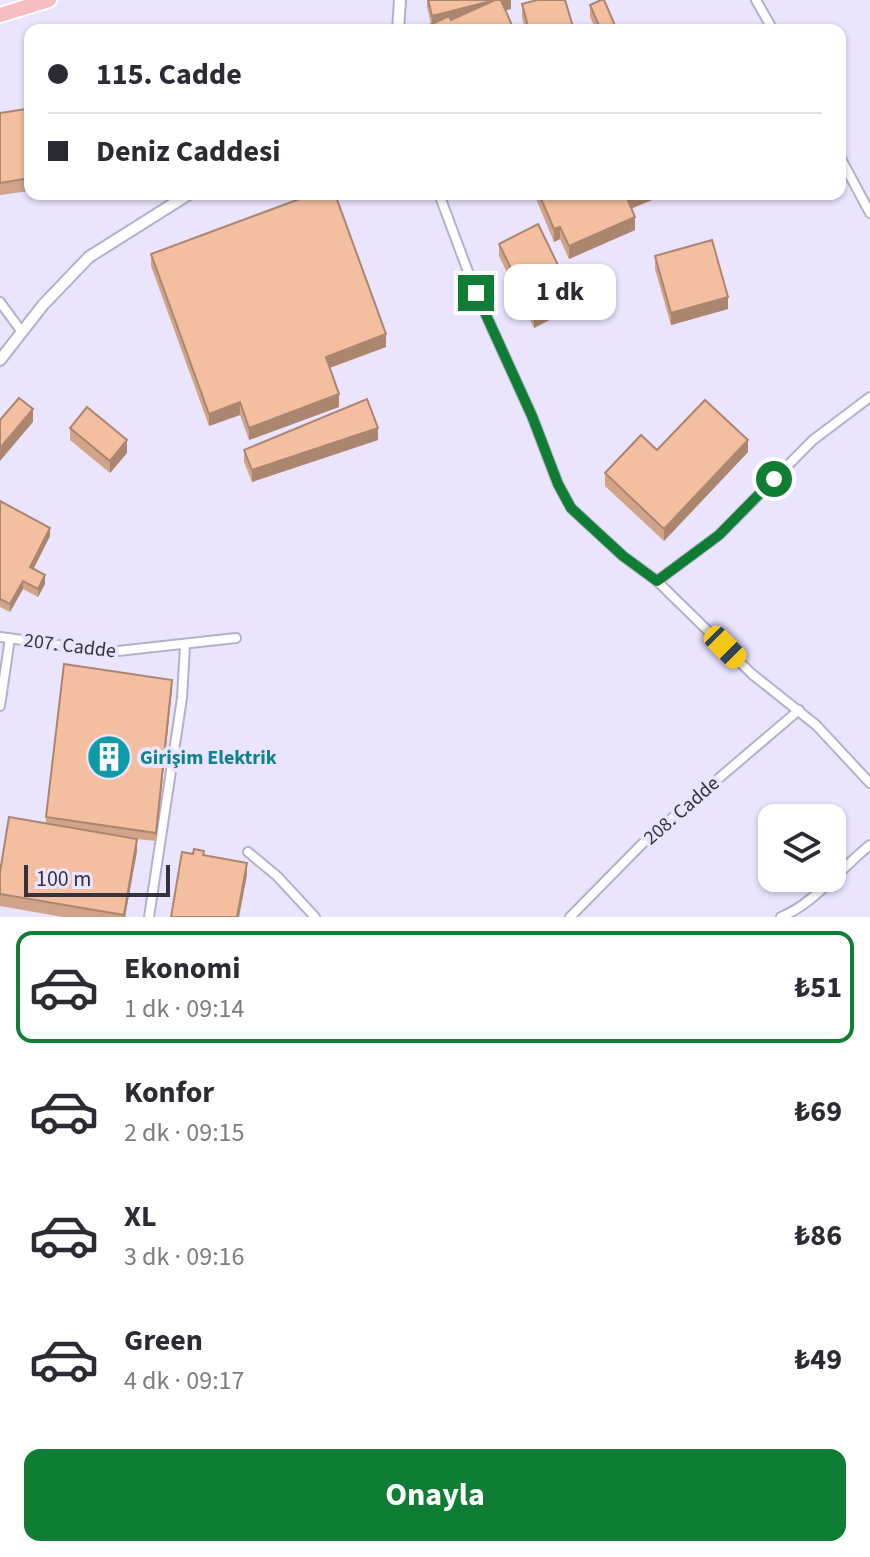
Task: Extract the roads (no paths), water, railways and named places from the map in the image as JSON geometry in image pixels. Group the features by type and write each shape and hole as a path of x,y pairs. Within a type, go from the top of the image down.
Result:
{"highway":[{"path":"0,15 49,0"}],"street":[{"path":"398,24 400,0"},
{"path":"756,0 770,24"},
{"path":"846,168 870,213"},
{"path":"0,360 60,286 89,257 179,200"},
{"path":"441,200 476,293 532,416 565,499 581,519 657,581 752,674 799,710 870,783"},
{"path":"0,302 22,332"},
{"path":"657,581 719,535 813,440 870,397"},
{"name":"207. Cadde","path":"0,637 109,652 236,638"},
{"path":"0,706 10,638"},
{"path":"149,917 182,698 185,646"},
{"name":"208. Cadde","path":"570,917 644,842 799,710"},
{"path":"786,916 870,845"},
{"path":"248,852 277,876 315,917"}],"place":[{"name":"Girişim Elektrik","path":"109,757"}]}
